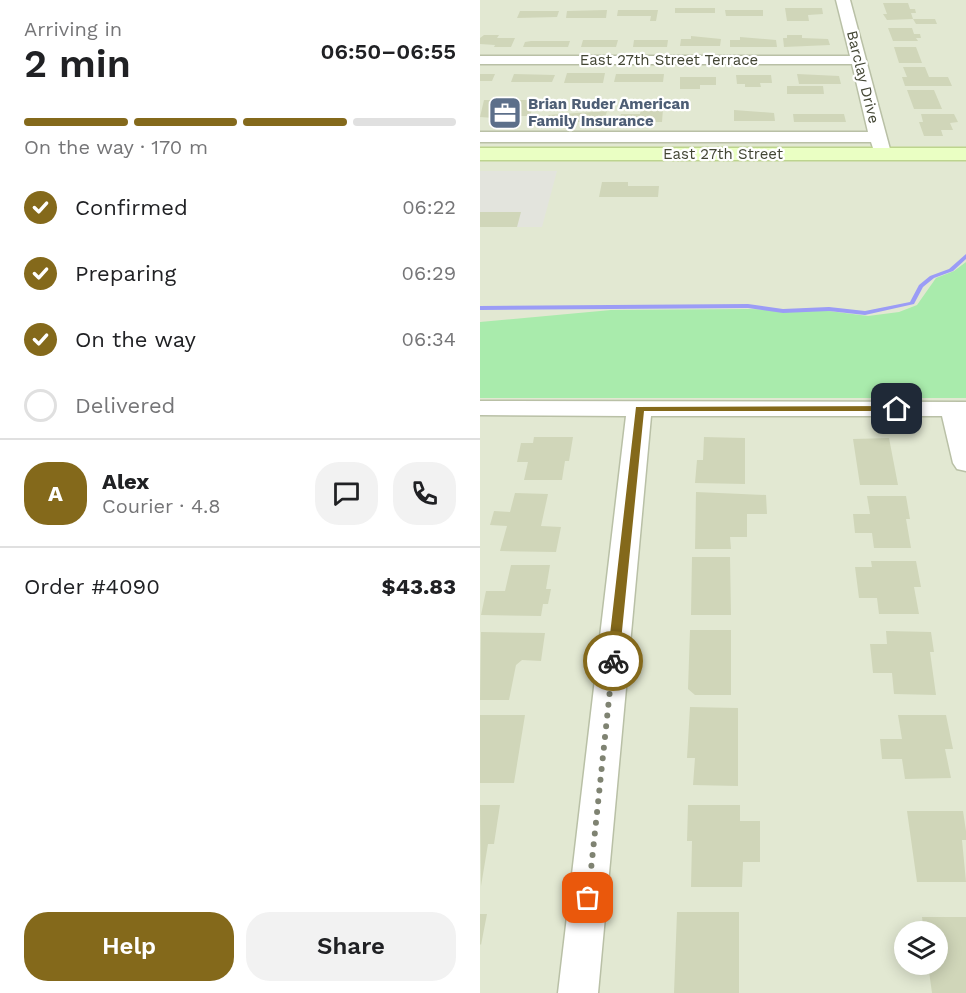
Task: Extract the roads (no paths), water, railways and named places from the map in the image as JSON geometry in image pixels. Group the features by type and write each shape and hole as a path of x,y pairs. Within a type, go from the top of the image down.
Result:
{"main road":[{"name":"East 27th Street","path":"480,153 880,145 966,154"}],"street":[{"name":"Barclay Drive","path":"843,0 880,145"},
{"name":"East 27th Street Terrace","path":"480,60 859,60"},
{"path":"480,137 880,145"},
{"path":"480,408 959,409 966,463"},
{"path":"578,993 639,409"}],"waterway":[{"path":"480,308 748,306 783,311 829,309 865,313 912,303 921,286 932,277 951,270 966,256"}],"place":[{"name":"Brian Ruder American Family Insurance","path":"505,113"}]}
